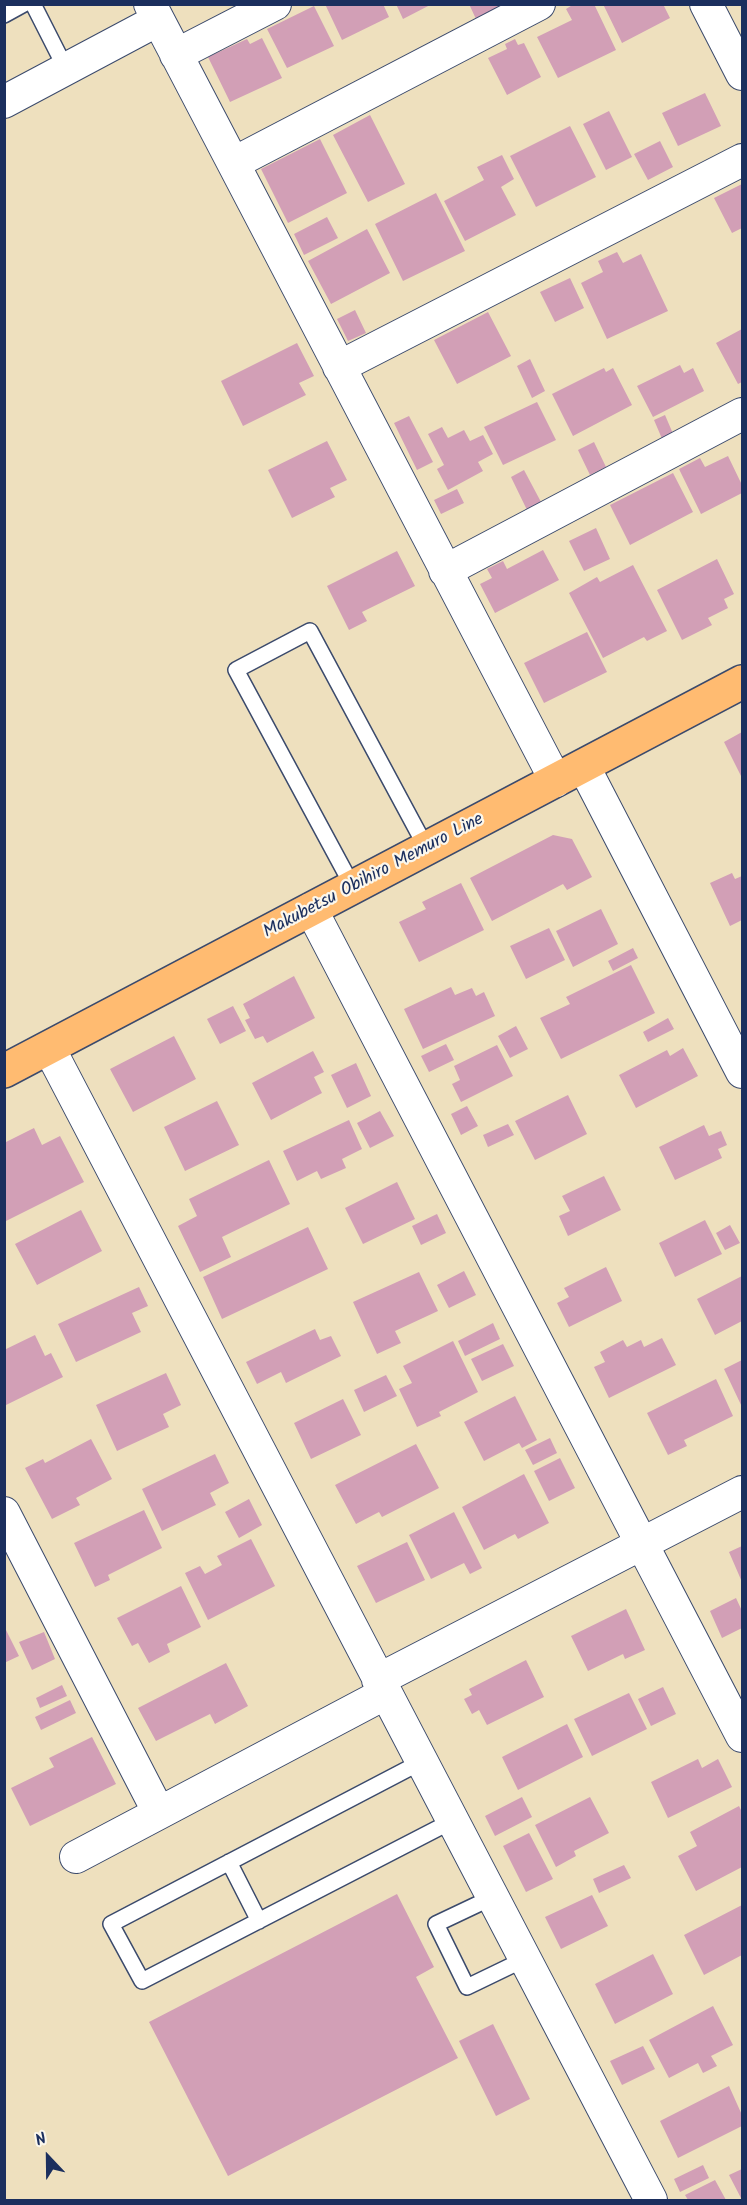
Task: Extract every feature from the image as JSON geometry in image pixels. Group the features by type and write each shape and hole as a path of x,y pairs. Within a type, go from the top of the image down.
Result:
{"main road":[{"name":"Makubetsu Obihiro Memuro Line","path":"4,1071 742,682"}],"street":[{"path":"176,55 275,4"},
{"path":"234,163 539,4"},
{"path":"706,4 742,74"},
{"path":"4,102 66,69 154,12 556,782"},
{"path":"339,367 742,160"},
{"path":"445,571 742,414"},
{"path":"584,767 742,1072"},
{"path":"311,909 742,1736"},
{"path":"49,1048 651,2200"},
{"path":"76,1857 641,1543 742,1492"},
{"path":"4,1513 159,1812"}],"lane":[{"path":"4,15 24,4"},
{"path":"33,4 66,69"},
{"path":"353,887 236,670 299,636 310,631 427,849"},
{"path":"422,1762 111,1924 142,1981 452,1821"},
{"path":"230,1862 259,1921"},
{"path":"493,1897 436,1924 467,1987 525,1959"}],"building":[{"path":"325,4 383,4 389,17 342,40"},
{"path":"396,4 432,4 403,19"},
{"path":"469,4 499,4 500,6 476,19"},
{"path":"574,4 594,4 616,50 558,78 537,37 572,20 566,9"},
{"path":"603,4 663,4 670,18 622,43"},
{"path":"314,6 334,46 287,68 267,29"},
{"path":"262,38 282,78 230,102 208,57 247,39 250,44"},
{"path":"515,39 518,45 524,43 541,77 507,95 488,58 507,49 505,44"},
{"path":"705,93 721,126 678,146 662,113"},
{"path":"609,111 632,157 606,170 583,124"},
{"path":"370,115 405,184 368,202 333,135"},
{"path":"570,126 596,177 536,207 510,156"},
{"path":"320,139 347,193 288,223 261,169"},
{"path":"660,141 673,167 648,180 634,154"},
{"path":"502,155 514,179 501,187 516,215 465,241 444,201 484,180 477,167"},
{"path":"742,184 742,228 732,233 714,198"},
{"path":"436,193 465,251 403,281 375,224"},
{"path":"327,217 338,238 304,255 294,234"},
{"path":"367,229 390,273 331,304 308,261"},
{"path":"617,252 623,263 641,254 668,311 607,339 581,283 603,272 598,261"},
{"path":"570,278 584,308 555,322 540,292"},
{"path":"355,310 366,333 348,341 337,319"},
{"path":"488,312 511,356 457,384 434,340"},
{"path":"742,329 742,382 738,384 716,343"},
{"path":"297,343 314,376 299,383 306,395 243,426 221,381"},
{"path":"530,359 545,391 532,398 517,366"},
{"path":"680,365 684,373 693,368 704,391 653,417 637,386"},
{"path":"604,368 606,372 613,368 632,405 573,436 552,394"},
{"path":"537,402 556,440 503,465 484,427"},
{"path":"665,415 674,436 663,441 654,420"},
{"path":"409,416 433,462 417,470 394,423"},
{"path":"442,427 448,438 464,430 470,441 483,435 493,454 478,462 483,471 448,490 437,469 444,465 428,434"},
{"path":"327,441 347,480 330,488 335,497 292,518 268,470"},
{"path":"594,442 606,467 590,475 578,450"},
{"path":"728,456 742,485 742,493 701,514 679,469 700,458 705,467"},
{"path":"524,470 541,502 527,510 511,477"},
{"path":"673,473 693,512 630,545 610,505"},
{"path":"457,489 464,503 441,514 434,500"},
{"path":"596,528 610,559 584,571 569,541"},
{"path":"543,550 559,580 495,613 480,584 492,578 487,569 503,561 507,569"},
{"path":"397,551 415,586 362,612 367,621 349,630 327,586"},
{"path":"717,559 734,594 724,599 728,608 708,618 712,625 682,640 657,590"},
{"path":"633,565 667,631 647,641 644,637 603,658 569,593 597,577 600,582"},
{"path":"587,632 607,672 544,703 524,663"},
{"path":"742,732 742,778 724,742"},
{"path":"553,835 572,839 592,877 567,890 563,884 492,921 470,878"},
{"path":"732,873 735,879 742,876 742,920 730,926 710,883"},
{"path":"461,883 484,930 419,962 399,922 426,909 422,902"},
{"path":"601,909 618,944 573,967 556,931"},
{"path":"549,928 565,960 526,979 510,946"},
{"path":"633,948 638,958 613,971 608,961"},
{"path":"631,965 655,1013 561,1059 540,1018 570,1004 566,997"},
{"path":"294,976 315,1018 267,1043 263,1036 255,1039 245,1020 250,1018 243,1004"},
{"path":"451,987 455,995 472,988 476,996 484,992 495,1016 423,1049 404,1009"},
{"path":"233,1006 246,1031 220,1044 207,1019"},
{"path":"668,1018 674,1029 648,1042 643,1032"},
{"path":"516,1026 528,1049 510,1058 498,1036"},
{"path":"174,1036 196,1079 133,1112 110,1069"},
{"path":"446,1044 454,1060 429,1072 421,1056"},
{"path":"497,1045 513,1076 461,1102 452,1084 460,1080 454,1066"},
{"path":"683,1048 698,1076 636,1108 619,1075 667,1050 670,1056"},
{"path":"313,1051 324,1072 314,1077 322,1093 271,1120 252,1083"},
{"path":"356,1063 371,1096 347,1108 331,1075"},
{"path":"568,1095 587,1134 535,1160 515,1121"},
{"path":"217,1101 239,1145 185,1171 164,1127"},
{"path":"467,1106 478,1126 461,1135 451,1114"},
{"path":"380,1111 394,1136 370,1148 357,1123"},
{"path":"349,1120 362,1149 342,1159 346,1168 321,1179 317,1171 297,1181 283,1151"},
{"path":"508,1124 514,1135 488,1147 483,1135"},
{"path":"704,1125 709,1136 721,1131 727,1145 718,1149 722,1158 675,1180 659,1147"},
{"path":"34,1128 42,1145 60,1136 84,1182 4,1222 4,1143"},
{"path":"269,1160 290,1204 222,1237 231,1257 200,1272 178,1226 197,1216 189,1199"},
{"path":"604,1176 621,1210 568,1236 559,1216 570,1211 562,1196"},
{"path":"397,1182 415,1219 363,1244 345,1208"},
{"path":"81,1210 102,1251 37,1285 15,1244"},
{"path":"437,1214 446,1233 421,1245 412,1226"},
{"path":"705,1220 722,1254 675,1277 659,1243"},
{"path":"730,1225 740,1243 725,1250 716,1233"},
{"path":"308,1227 328,1269 222,1319 203,1277"},
{"path":"606,1267 622,1301 569,1327 557,1303 569,1297 564,1288"},
{"path":"464,1271 476,1295 449,1308 437,1285"},
{"path":"419,1272 438,1311 395,1331 401,1343 377,1354 353,1302"},
{"path":"742,1276 742,1321 715,1335 697,1299"},
{"path":"139,1287 148,1306 132,1313 141,1332 76,1362 58,1324"},
{"path":"493,1323 500,1339 465,1356 458,1341"},
{"path":"315,1329 320,1340 331,1336 341,1356 286,1383 281,1372 257,1384 246,1362"},
{"path":"35,1335 45,1356 51,1353 63,1377 4,1406 4,1350"},
{"path":"662,1338 676,1365 609,1398 594,1367 605,1362 600,1352 623,1340 627,1347 641,1340 644,1347"},
{"path":"453,1341 478,1392 439,1412 441,1416 417,1427 399,1389 412,1383 403,1366"},
{"path":"503,1344 514,1366 482,1381 471,1359"},
{"path":"742,1360 742,1407 724,1369"},
{"path":"166,1373 181,1405 163,1414 169,1427 117,1451 96,1405"},
{"path":"386,1375 397,1396 364,1412 354,1390"},
{"path":"716,1379 733,1416 684,1440 687,1446 668,1455 647,1413"},
{"path":"515,1396 537,1440 522,1448 519,1443 484,1461 464,1422"},
{"path":"343,1399 361,1435 311,1459 294,1423"},
{"path":"550,1438 557,1453 533,1465 525,1450"},
{"path":"91,1439 112,1479 76,1498 80,1505 52,1519 25,1468 43,1459 45,1463"},
{"path":"416,1444 439,1488 382,1517 379,1512 356,1524 335,1485"},
{"path":"215,1454 229,1483 210,1493 216,1505 162,1531 142,1489"},
{"path":"560,1458 575,1488 549,1501 534,1471"},
{"path":"524,1474 549,1523 518,1539 515,1534 484,1550 462,1507"},
{"path":"249,1499 262,1525 239,1538 225,1512"},
{"path":"144,1510 162,1548 108,1575 110,1580 95,1587 74,1543"},
{"path":"454,1512 482,1568 470,1574 464,1563 431,1579 409,1535"},
{"path":"251,1539 275,1586 208,1620 185,1573 200,1566 205,1574 222,1565 217,1556"},
{"path":"407,1542 425,1580 376,1603 357,1566"},
{"path":"742,1546 742,1582 729,1552"},
{"path":"181,1586 201,1627 167,1644 170,1652 149,1663 138,1643 132,1646 117,1618"},
{"path":"736,1598 742,1611 742,1628 722,1638 710,1611"},
{"path":"626,1609 645,1650 625,1659 623,1654 588,1671 571,1636"},
{"path":"4,1626 19,1656 4,1663"},
{"path":"44,1632 55,1659 32,1670 19,1642"},
{"path":"526,1660 544,1697 487,1725 479,1710 472,1714 464,1699 472,1695 469,1689"},
{"path":"226,1663 248,1706 215,1724 210,1714 156,1741 138,1708"},
{"path":"62,1685 67,1696 40,1708 36,1698"},
{"path":"663,1687 676,1714 651,1726 638,1699"},
{"path":"629,1693 647,1729 592,1756 574,1719"},
{"path":"70,1700 76,1713 41,1730 35,1717"},
{"path":"567,1724 583,1757 518,1790 502,1757"},
{"path":"92,1737 116,1784 30,1826 11,1788 54,1767 49,1758"},
{"path":"698,1759 702,1768 718,1759 732,1787 668,1818 651,1782"},
{"path":"522,1797 532,1817 495,1836 485,1816"},
{"path":"590,1797 609,1833 574,1851 576,1856 556,1867 535,1825"},
{"path":"739,1806 742,1812 742,1867 696,1891 678,1856 697,1846 690,1832"},
{"path":"529,1833 553,1879 526,1892 503,1846"},
{"path":"624,1865 631,1878 599,1893 593,1879"},
{"path":"397,1894 434,1967 416,1977 458,2058 228,2176 149,2022"},
{"path":"592,1895 608,1926 561,1949 545,1917"},
{"path":"742,1905 742,1955 704,1975 684,1935"},
{"path":"653,1954 673,1994 615,2024 595,1984"},
{"path":"713,2006 733,2045 711,2056 717,2066 703,2073 698,2063 669,2078 649,2040"},
{"path":"493,2024 530,2099 496,2116 459,2041"},
{"path":"643,2046 655,2069 622,2085 610,2061"},
{"path":"729,2086 742,2115 742,2126 678,2158 660,2121"},
{"path":"703,2165 709,2178 680,2192 674,2179"},
{"path":"742,2169 742,2200 729,2175"},
{"path":"715,2180 726,2200 688,2200 685,2195"}]}
